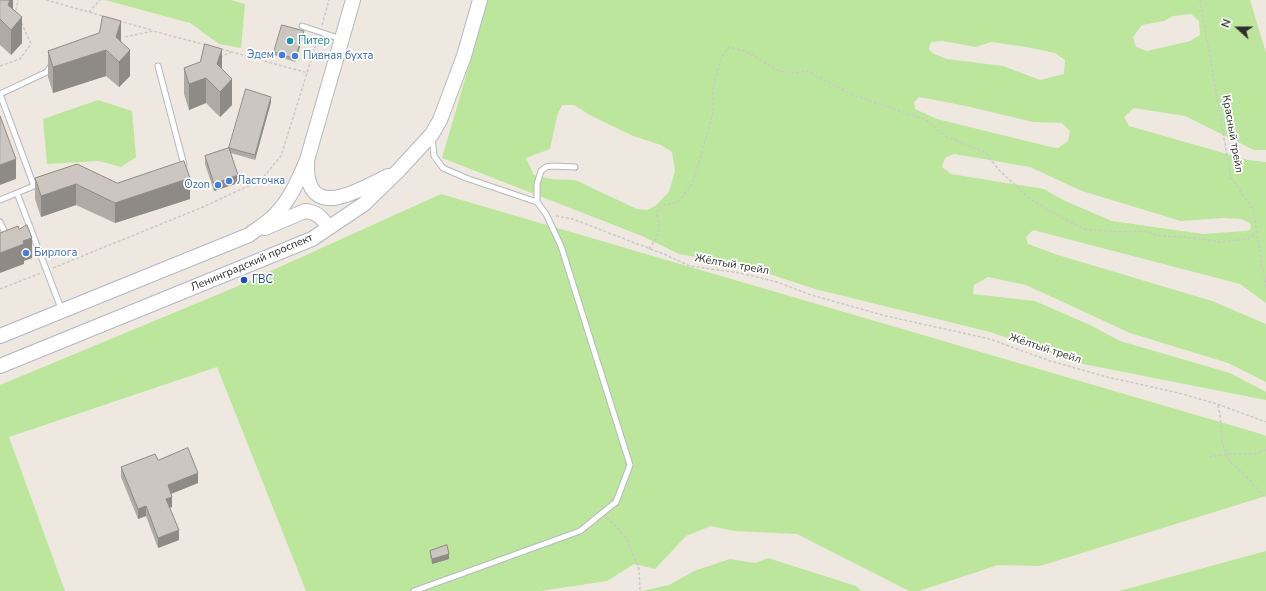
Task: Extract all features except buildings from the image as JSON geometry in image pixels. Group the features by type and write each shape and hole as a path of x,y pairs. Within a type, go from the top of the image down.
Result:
{"main road":[{"path":"249,235 273,217 287,201 297,183 307,160 354,0"},
{"name":"Ленинградский проспект","path":"0,366 312,239 364,204 398,171 432,134 440,120 464,56 480,0"},
{"path":"307,160 308,178 312,188 319,196 327,199 340,197 398,171"},
{"path":"0,336 62,312 305,211 311,211 318,215 328,228"}],"lane":[{"path":"302,26 342,40"},
{"path":"34,186 0,94 47,72 53,61"},
{"path":"158,66 184,165 177,168"},
{"path":"414,591 580,531 616,502 630,465 561,246 546,214 537,202 466,178 443,168 434,156 432,134"},
{"path":"537,202 537,184 541,172 546,167 575,167"},
{"path":"0,200 48,180"},
{"path":"17,193 62,312"},
{"path":"0,222 7,236"},
{"path":"24,230 30,228"},
{"path":"0,239 12,234"}],"path":[{"path":"0,66 20,59 31,44 16,10 18,0"},
{"path":"46,0 103,16"},
{"path":"89,12 100,0"},
{"path":"0,289 203,207 261,180 281,156 308,73 329,0"},
{"name":"Красный трейл","path":"1200,0 1231,178 1253,209 1266,288"},
{"path":"117,20 210,46"},
{"path":"125,37 153,31"},
{"path":"649,249 658,235 660,224 656,213 661,206 678,202 691,186 713,113 713,89 721,58 729,47 745,51 779,71 796,73 807,71 853,95 926,120 945,136 985,152 999,170 1029,198 1054,214 1084,229 1121,232 1143,231 1161,236 1184,237 1222,242 1248,239 1257,232"},
{"path":"217,48 308,73"},
{"path":"219,58 231,52"},
{"name":"Жёлтый трейл","path":"546,214 573,219 690,266 740,273 777,282 811,295 886,316 990,339 1047,360 1107,377 1180,393 1217,404 1266,422"},
{"path":"1217,404 1220,414 1222,442 1229,461 1244,474 1266,498"},
{"path":"1209,458 1226,454 1255,454 1266,450"},
{"path":"603,513 627,539 639,569 640,591"}],"green space":[{"path":"105,0 231,0 245,4 241,48 219,44 190,23"},
{"path":"488,0 1250,0 1266,53 1266,150 1254,150 1185,116 1134,108 1124,117 1129,126 1248,160 1266,162 1266,303 1240,284 1033,230 1026,237 1028,244 1058,255 1212,301 1266,324 1266,382 1228,363 1130,333 1026,285 988,277 974,285 973,294 1035,301 1090,325 1120,341 1230,373 1266,392 1266,400 1083,364 990,332 815,289 742,265 679,254 642,236 442,158","holes":["1191,14 1199,21 1200,35 1190,41 1147,51 1136,47 1133,37 1142,25 1164,21 1173,16","943,41 976,47 991,42 1055,53 1065,60 1064,74 1040,80 1003,66 947,59 932,53 929,49 931,42","919,97 966,106 1033,122 1062,123 1070,131 1068,141 1058,148 1051,147 937,119 915,109 914,102","562,105 574,105 590,115 633,136 661,145 672,152 675,171 669,192 655,206 647,210 637,209 575,180 551,179 534,175 526,158 550,149 557,116","954,154 1030,167 1082,191 1181,221 1223,218 1241,219 1250,223 1251,226 1250,230 1246,231 1203,234 1112,221 1065,201 1044,189 951,174 942,167 945,158"]},
{"path":"98,100 132,111 136,157 121,167 99,161 47,164 43,119"},
{"path":"441,194 1261,434 1266,436 1266,496 1040,566 998,565 919,591 909,591 797,534 734,531 711,526 686,536 655,569 634,564 607,581 540,591 306,591 217,367 9,437 65,591 0,591 0,385 231,289"},
{"path":"1266,551 1266,591 1119,591"},
{"path":"768,558 856,586 862,591 642,591 669,585 694,571 730,559 755,563"}],"place":[{"name":"Питер","path":"290,41"},
{"name":"Эдем","path":"282,55"},
{"name":"Пивная бухта","path":"295,56"},
{"name":"Ласточка","path":"229,181"},
{"name":"Ozon","path":"218,185"},
{"name":"Бирлога","path":"26,253"},
{"name":"ГВС","path":"244,280"}]}
